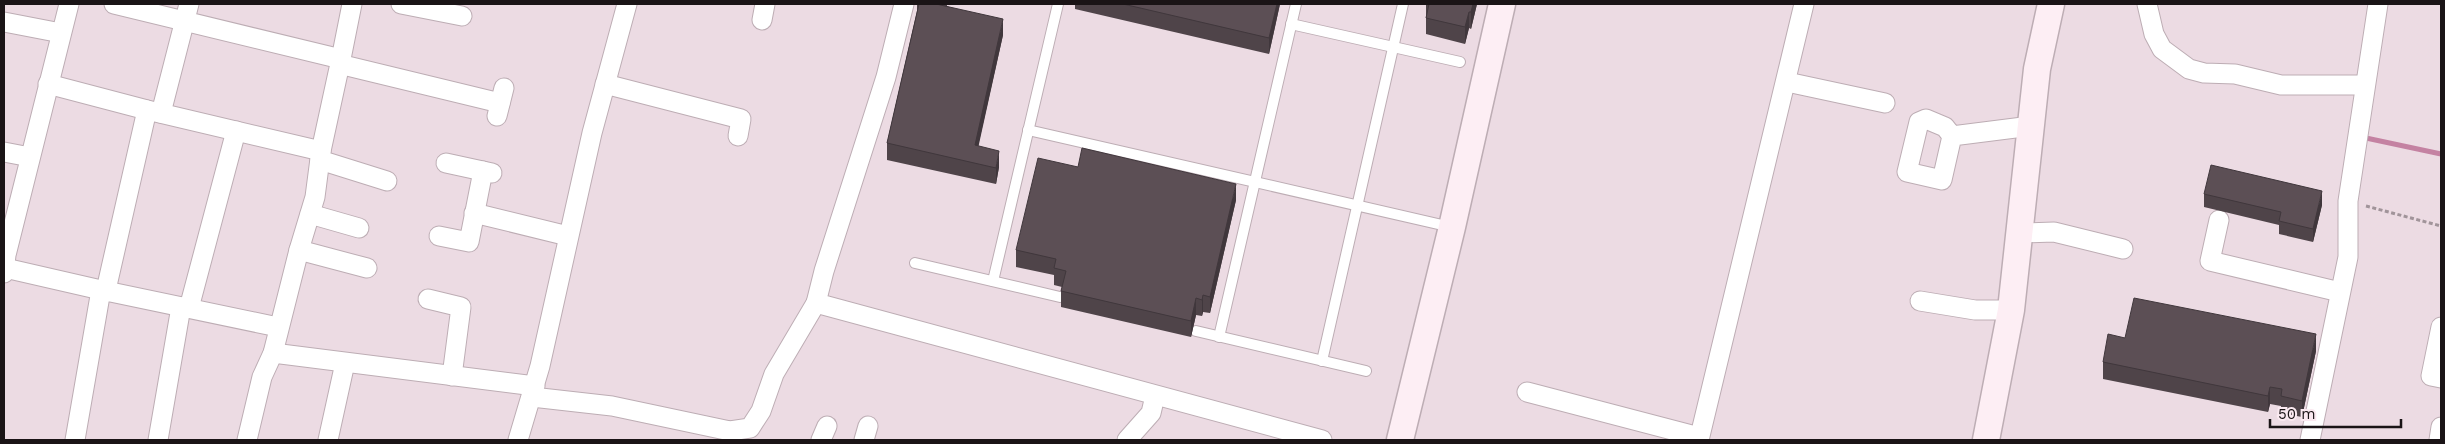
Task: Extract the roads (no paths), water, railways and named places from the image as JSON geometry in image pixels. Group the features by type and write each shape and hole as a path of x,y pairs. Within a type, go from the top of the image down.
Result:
{"street":[{"path":"69,4 5,263 103,290 278,327"},
{"path":"114,4 186,12 340,61 500,102"},
{"path":"247,440 262,377 273,353 298,250 315,197 321,155 352,4"},
{"path":"401,4 462,16"},
{"path":"273,353 452,376 612,406 730,431 754,434 774,374 816,304 824,271 886,77 904,4"},
{"path":"1400,440 1452,228 1502,4"},
{"path":"1527,392 1699,439 1787,82 1804,4"},
{"path":"1986,440 2011,310 2021,233 2037,69 2052,4"},
{"path":"2147,4 2154,34 2162,49 2189,69 2204,73 2235,74 2281,85 2365,85"},
{"path":"2310,440 2348,257 2348,202 2378,4"},
{"path":"518,440 533,392 623,5"},
{"path":"75,440 103,290 154,112 186,12"},
{"path":"4,22 62,33"},
{"path":"1787,82 1885,103"},
{"path":"48,84 236,131 321,155 387,181"},
{"path":"605,84 741,119 738,136"},
{"path":"1952,136 2031,126"},
{"path":"158,440 185,307 236,131"},
{"path":"4,152 30,157"},
{"path":"438,238 469,242 474,213 487,172 446,163"},
{"path":"474,213 568,236"},
{"path":"310,214 359,228"},
{"path":"2219,220 2210,261 2340,292"},
{"path":"2021,233 2054,232 2110,252"},
{"path":"298,250 368,268"},
{"path":"428,299 461,308 452,376"},
{"path":"1920,301 1975,310 2011,310"},
{"path":"816,304 1322,440"},
{"path":"2433,338 2431,376 2441,378"},
{"path":"328,440 345,363"},
{"path":"1127,440 1151,413 1155,396"},
{"path":"2439,440 2441,427"}],"lane":[{"path":"993,281 1058,4"},
{"path":"1219,336 1296,4"},
{"path":"1322,361 1403,4"},
{"path":"1291,24 1460,62"},
{"path":"1028,130 1452,228"},
{"path":"915,263 1060,297"},
{"path":"1196,331 1366,371"}],"waterway":[{"path":"2366,138 2441,154"}]}
